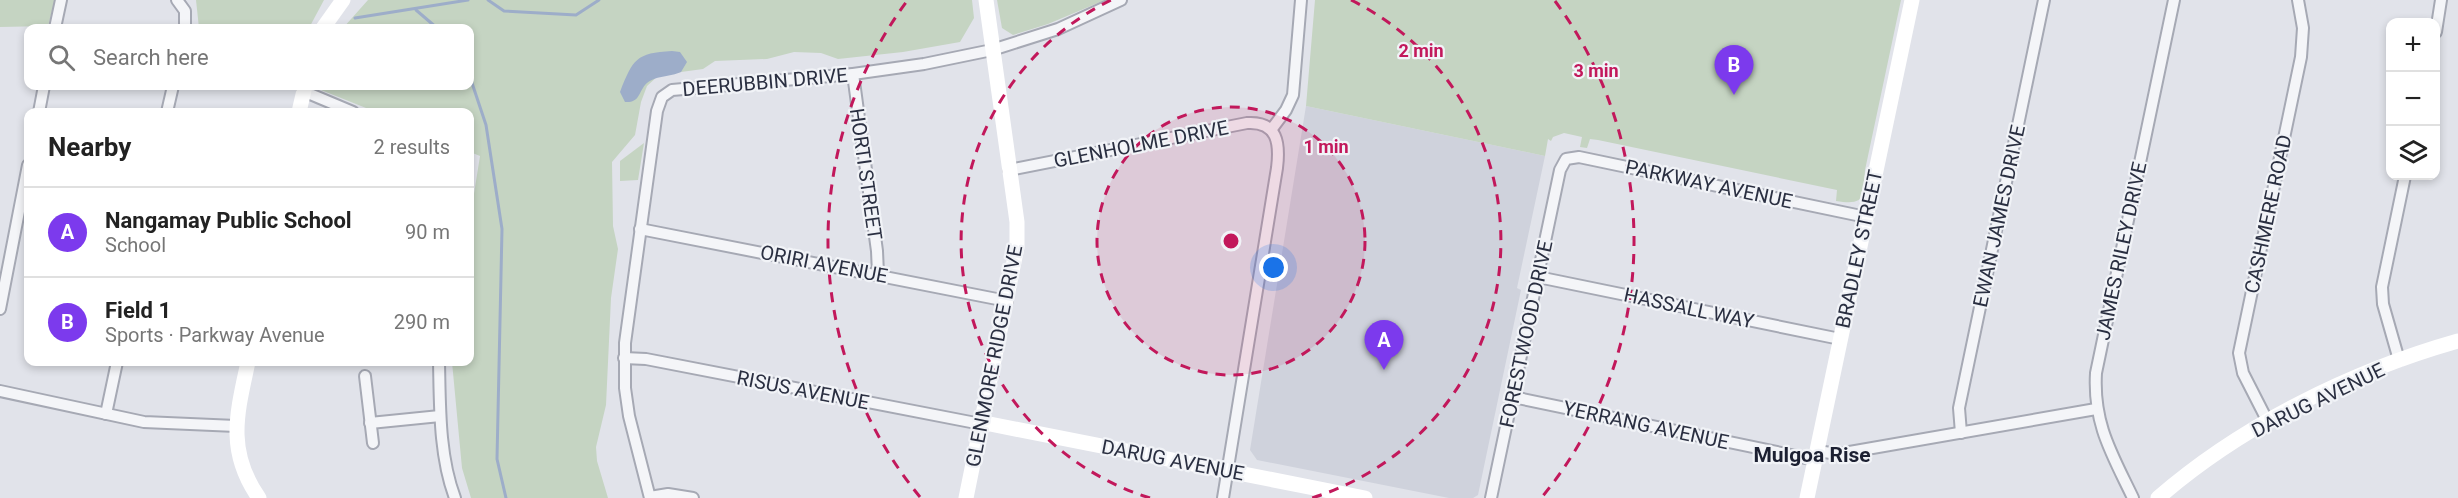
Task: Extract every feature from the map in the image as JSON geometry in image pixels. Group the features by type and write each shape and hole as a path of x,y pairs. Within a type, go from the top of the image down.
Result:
{"street":[{"path":"56,24 61,0"},
{"path":"177,0 185,11 185,24"},
{"path":"326,24 343,0"},
{"name":"GLENMORE RIDGE DRIVE","path":"966,498 1016,260 1018,234 986,0"},
{"name":"DEERUBBIN DRIVE","path":"650,498 629,416 624,358 658,106 665,94 676,90 852,74 924,64 992,50 1058,29 1121,0"},
{"path":"1224,498 1277,168 1279,147 1271,130 1286,110 1293,95 1301,0"},
{"name":"BRADLEY STREET","path":"1807,498 1912,0"},
{"name":"EWAN JAMES DRIVE","path":"1961,433 1959,408 2044,0"},
{"name":"JAMES RILEY DRIVE","path":"2133,498 2104,437 2096,409 2097,365 2174,0"},
{"name":"CASHMERE ROAD","path":"2268,422 2243,373 2239,353 2301,57 2302,28 2298,0"},
{"path":"2438,18 2441,0"},
{"name":"HORTI STREET","path":"852,74 877,251 878,274"},
{"path":"40,108 43,90"},
{"path":"168,108 172,90"},
{"path":"300,108 304,90"},
{"path":"308,90 345,108"},
{"name":"GLENHOLME DRIVE","path":"1009,170 1247,123 1259,124 1271,130"},
{"name":"PARKWAY AVENUE","path":"1560,170 1566,159 1579,157 1866,217"},
{"name":"FORESTWOOD DRIVE","path":"1491,498 1560,170"},
{"path":"2399,360 2383,304 2382,287 2404,180"},
{"path":"0,309 24,186"},
{"name":"ORIRI AVENUE","path":"640,229 1007,301"},
{"name":"HASSALL WAY","path":"1538,277 1840,339"},
{"name":"DARUG AVENUE","path":"2158,498 2206,459 2304,402 2399,360 2458,341"},
{"name":"RISUS AVENUE","path":"624,358 646,359 981,424"},
{"path":"106,414 116,366"},
{"path":"247,366 236,426 237,449 242,469 259,498"},
{"path":"439,366 441,416 450,482 455,498"},
{"path":"365,376 373,443"},
{"path":"0,391 150,422 236,426"},
{"name":"YERRANG AVENUE","path":"1513,397 1816,455 1838,454 2096,409"},
{"path":"370,423 441,416"},
{"name":"DARUG AVENUE","path":"981,424 1365,498"},
{"path":"650,498 668,494 693,498"}],"shaded area":[{"path":"1306,106 1545,156 1517,288 1521,290 1478,495 1473,498 1449,498 1257,460 1250,450"}],"green space":[{"path":"0,0 55,0 49,24 0,27"},
{"path":"196,0 324,0 311,24 199,24"},
{"path":"368,0 972,0 974,18 960,42 903,52 838,59 821,53 794,52 767,59 715,61 703,69 659,75 647,86 641,102 635,135 612,162 613,226 618,249 611,298 606,405 596,447 597,461 608,498 471,498 462,468 452,366 474,366 474,194 480,156 474,154 474,108 366,108 321,90 474,90 474,24 347,24"},
{"path":"997,0 1105,0 1048,24 1013,35 1002,28"},
{"path":"1315,0 1901,0 1865,170 1863,193 1858,200 1846,202 1836,201 1837,190 1598,140 1590,139 1587,148 1580,147 1582,137 1564,133 1553,137 1551,141 1548,139 1545,156 1306,106"},
{"path":"644,143 638,180 620,181 620,161"}],"water":[{"path":"672,51 680,52 687,62 681,72 653,79 645,85 636,99 625,102 620,92 637,60 643,56"}],"waterway":[{"path":"355,18 468,0"},
{"path":"488,0 504,11 576,15 599,0"},
{"path":"416,10 432,24"},
{"path":"474,89 486,125 502,229 497,459 506,498"}],"place":[{"name":"Field 1","path":"1734,95"},
{"name":"Nangamay Public School","path":"1384,370"}],"district":[{"name":"Mulgoa Rise","path":"1812,455"}]}
